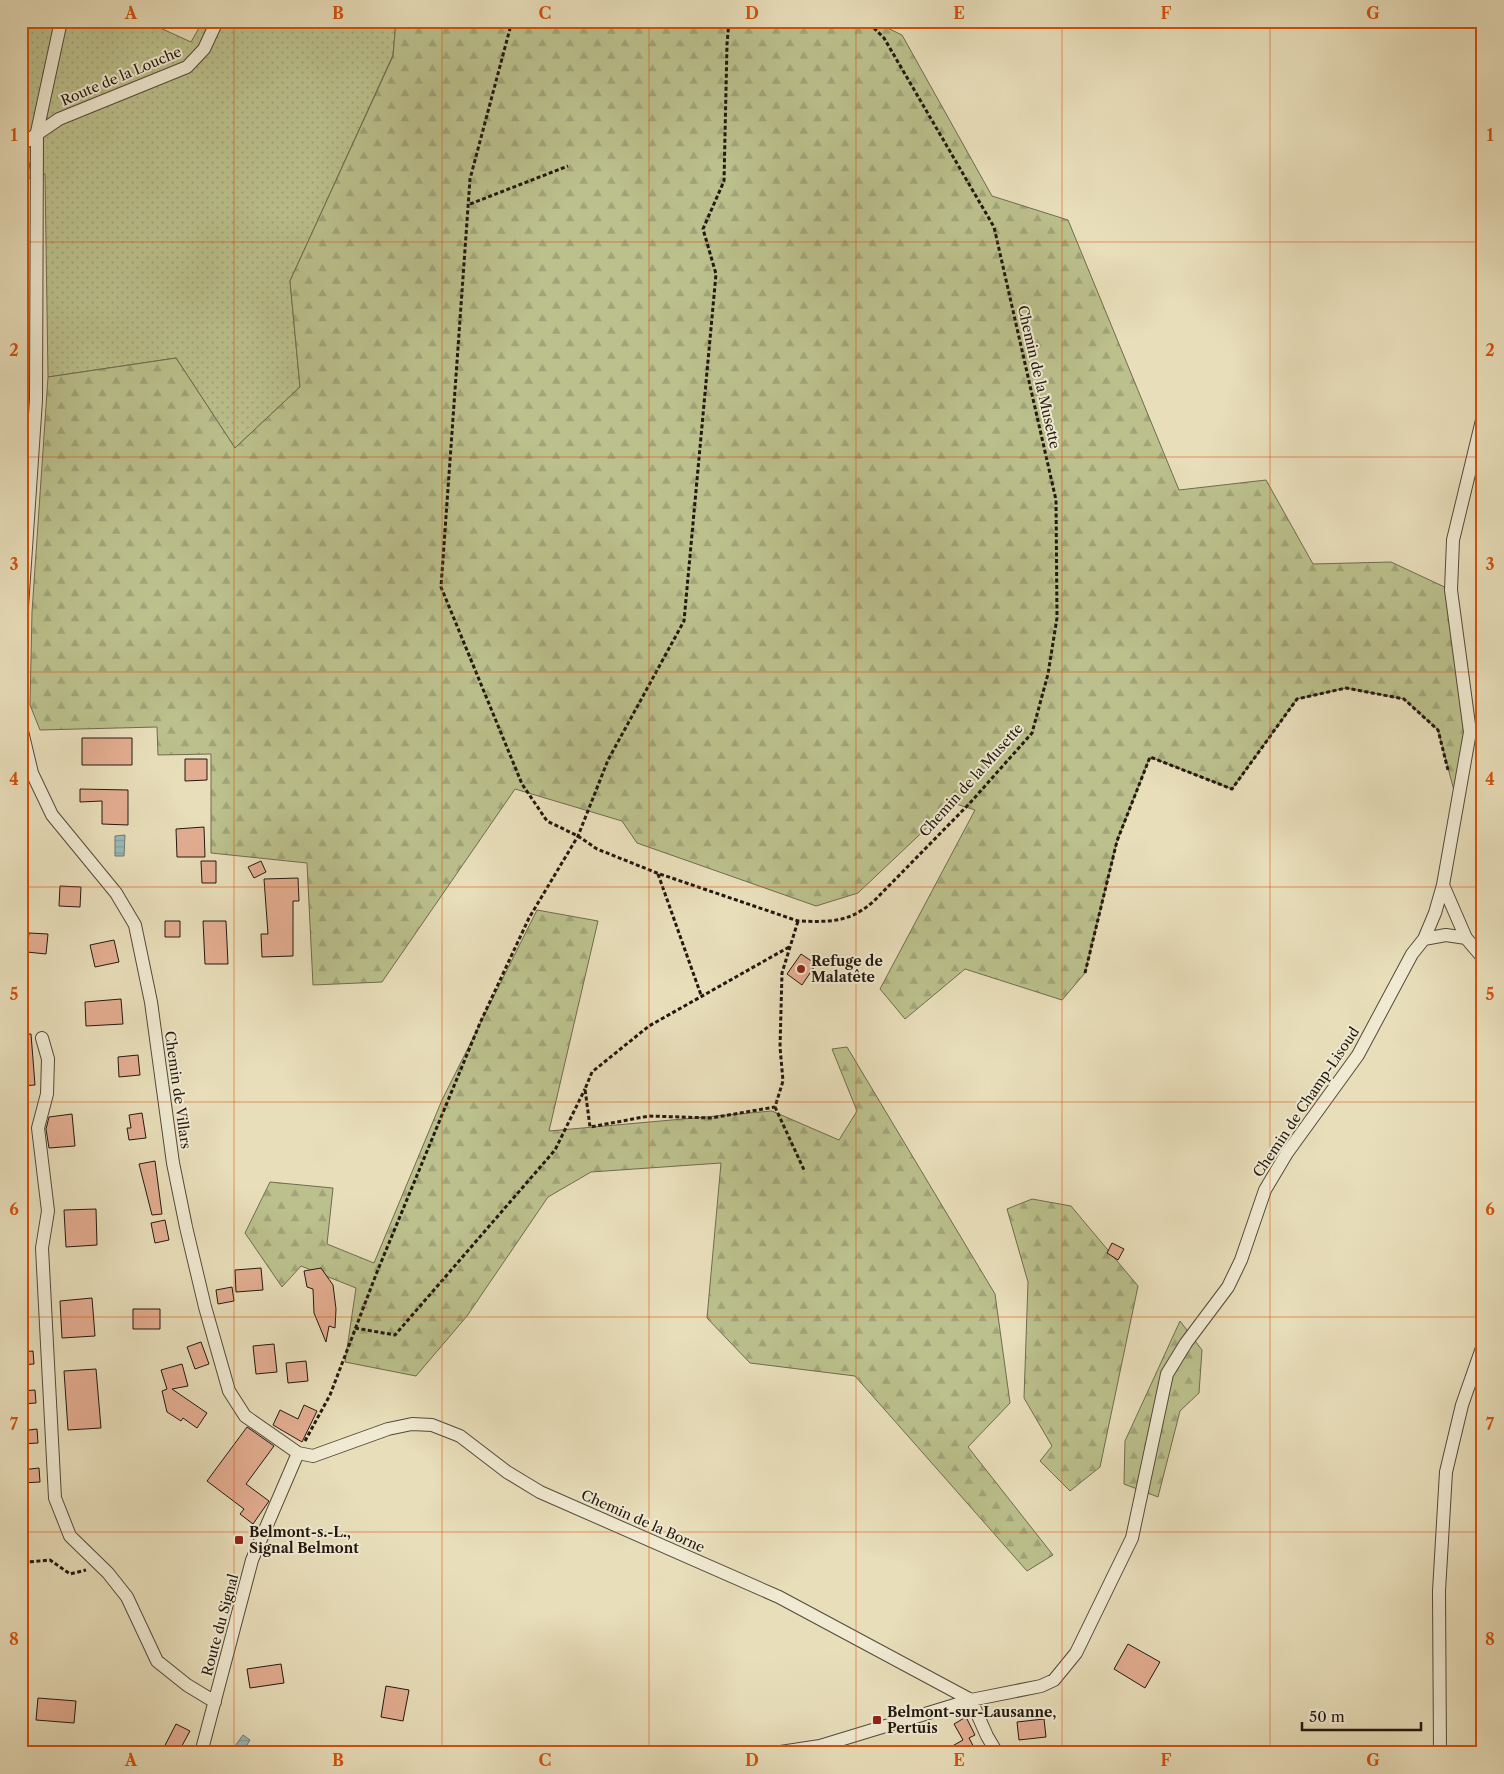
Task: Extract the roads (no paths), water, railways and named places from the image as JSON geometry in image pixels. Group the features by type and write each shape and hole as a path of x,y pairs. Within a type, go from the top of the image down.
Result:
{"street":[{"path":"21,622 36,400 37,132 61,21"},
{"name":"Route de la Louche","path":"21,144 59,119 187,67 204,49 217,21"},
{"name":"Chemin de Champ-Lisoud","path":"971,1700 1041,1686 1054,1680 1076,1654 1132,1538 1167,1374 1186,1342 1228,1287 1241,1260 1265,1190 1287,1153 1358,1055 1412,954 1424,939 1443,884 1470,732 1451,590 1453,540 1483,416"},
{"name":"Chemin de Villars","path":"21,727 32,773 52,815 116,893 135,925 151,1002 172,1163 205,1307 229,1391 245,1416 298,1453"},
{"path":"1443,884 1466,938 1483,958"},
{"path":"1424,939 1446,935 1466,938"},
{"path":"42,1038 48,1059 47,1094 38,1128 48,1212 42,1248 55,1498 70,1536 101,1566 127,1597 158,1661 187,1685 214,1702"},
{"path":"1440,1753 1439,1591 1446,1472 1462,1405 1483,1345"},
{"name":"Chemin de la Borne","path":"298,1453 313,1456 363,1437 412,1424 432,1425 446,1429 460,1436 507,1472 540,1492 779,1597 971,1700"},
{"name":"Route du Signal","path":"201,1753 252,1560 298,1453"},
{"path":"774,1753 822,1750 971,1700 997,1753"}],"water":[{"path":"125,835 124,856 115,856 115,836"},
{"path":"243,1735 250,1740 242,1753 233,1749"}],"place":[{"name":"Refuge de Malatête","path":"801,969"},
{"name":"Belmont-s.-L., Signal Belmont","path":"239,1540"},
{"name":"Belmont-sur-Lausanne, Pertuis","path":"877,1720"}]}
